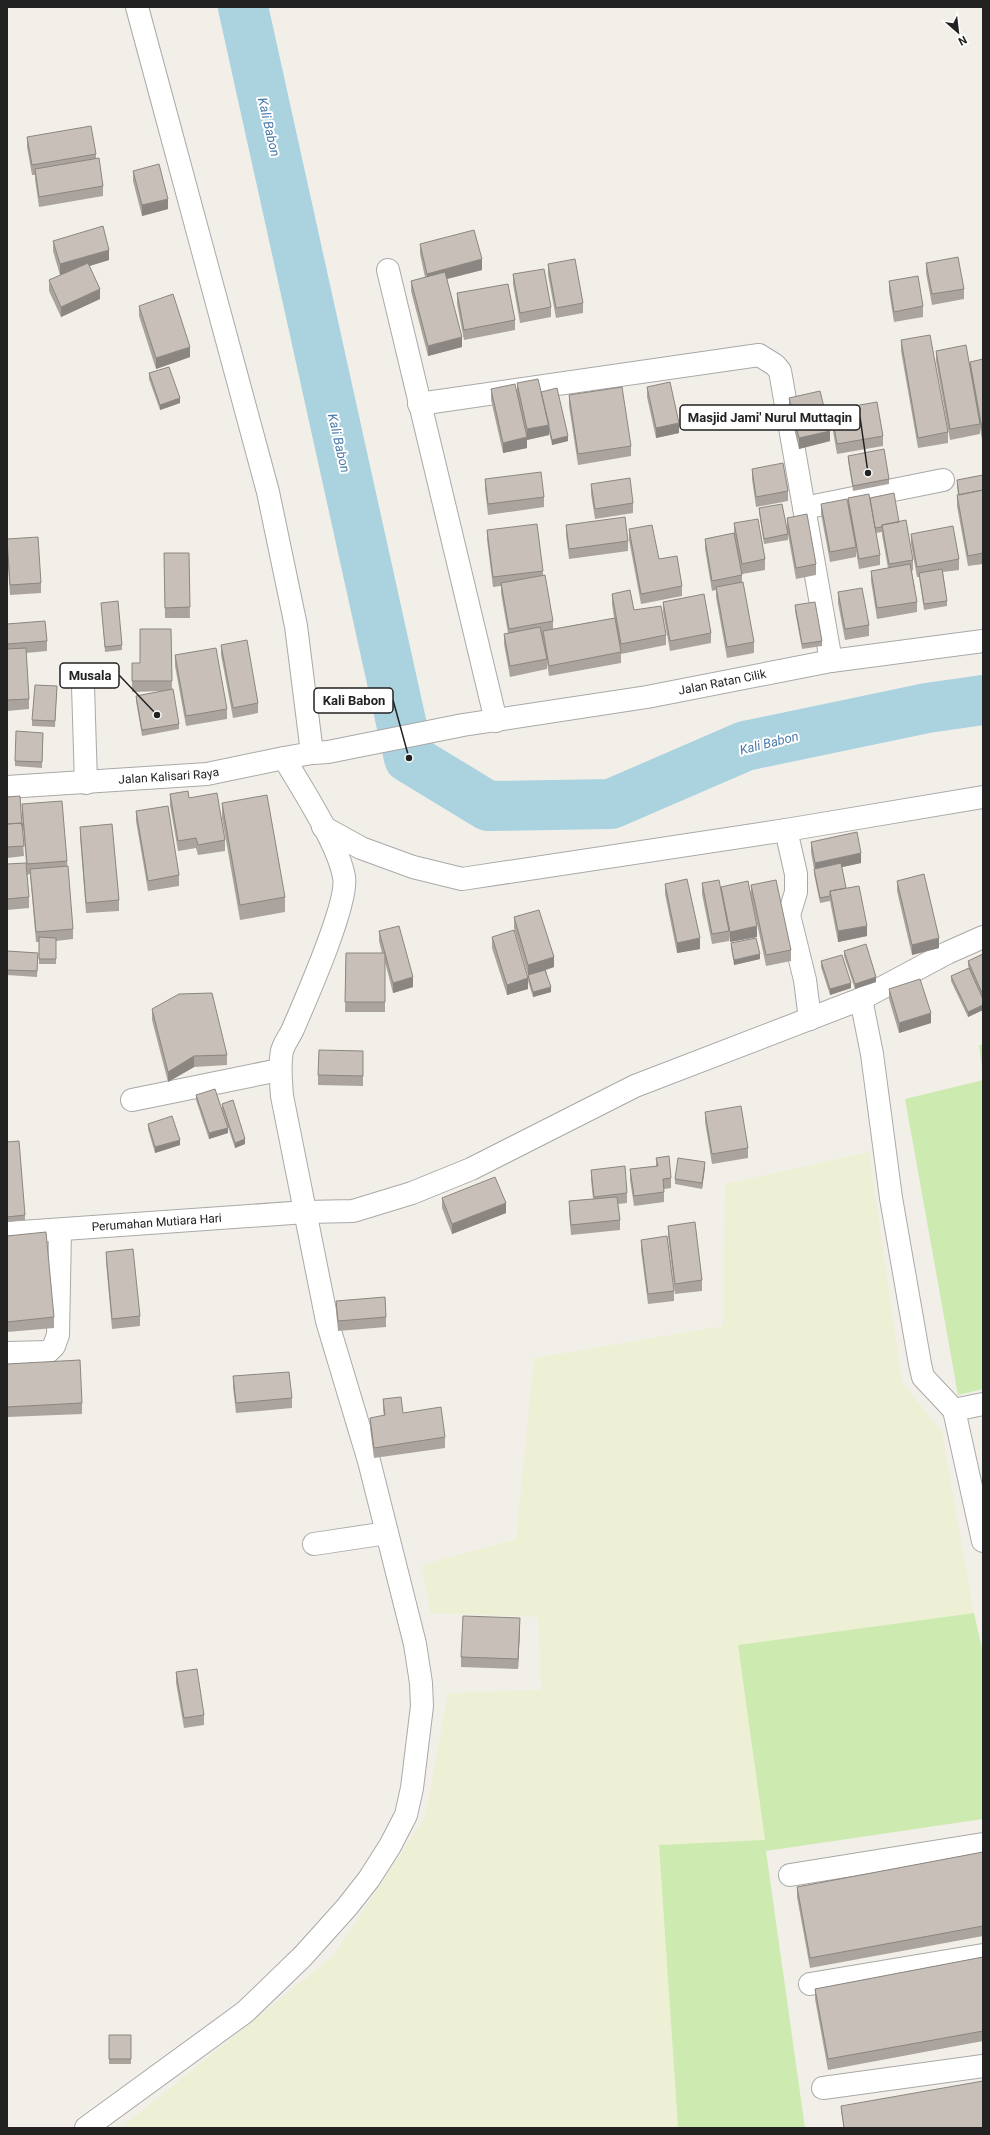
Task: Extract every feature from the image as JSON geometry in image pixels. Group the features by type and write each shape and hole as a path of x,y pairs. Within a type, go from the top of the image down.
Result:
{"street":[{"path":"137,7 268,492 296,626 320,753"},
{"path":"388,270 496,721"},
{"path":"420,404 759,355 775,365 780,371 831,661"},
{"path":"804,508 943,480"},
{"name":"Jalan Ratan Cilik","path":"320,753 463,725 647,697 831,661 983,641"},
{"path":"83,686 86,783"},
{"name":"Jalan Kalisari Raya","path":"7,788 206,774 284,758 320,753"},
{"path":"86,2128 245,2012 284,1976 347,1907 369,1879 390,1846 406,1815 412,1788 422,1706 421,1683 415,1644 369,1461 326,1321 306,1212 282,1096 279,1070 282,1049 292,1030 336,921 344,894 344,878 323,828 284,758"},
{"path":"323,828 361,848 413,867 462,879 786,830 983,797"},
{"path":"786,830 796,874 796,892 789,915 803,973 810,1018"},
{"name":"Perumahan Mutiara Hari","path":"7,1233 60,1231 306,1212 353,1211 412,1193 471,1169 635,1086 861,999 947,953 983,936"},
{"path":"861,999 872,1054 891,1198 920,1364 923,1377 954,1410 983,1541"},
{"path":"132,1100 279,1070"},
{"path":"7,1353 48,1352 54,1346 58,1335 60,1231"},
{"path":"954,1410 983,1404"},
{"path":"314,1544 387,1533"},
{"path":"790,1875 983,1844"},
{"path":"810,1984 983,1955"},
{"path":"823,2088 983,2066"}],"green space":[{"path":"983,1044 983,1076 979,1045"},
{"path":"983,1080 983,1389 958,1395 905,1099"},
{"path":"869,1152 902,1382 942,1432 974,1613 738,1645 765,1840 659,1846 678,2128 121,2128 333,1956 425,1817 448,1693 541,1690 538,1617 430,1613 422,1565 516,1539 534,1358 723,1326 725,1184"},
{"path":"974,1613 983,1653 983,1819 766,1851 805,2128 678,2128 659,1845 765,1840 738,1645"}],"building":[{"path":"91,126 96,154 32,165 27,137"},
{"path":"99,158 103,186 39,197 35,169"},
{"path":"159,164 168,199 142,205 133,171"},
{"path":"103,226 109,250 60,264 53,241"},
{"path":"474,230 482,259 427,274 420,244"},
{"path":"958,257 964,289 932,294 926,263"},
{"path":"575,259 583,303 556,308 548,264"},
{"path":"88,263 100,289 61,307 49,280"},
{"path":"544,269 551,307 520,313 513,274"},
{"path":"445,272 462,337 428,346 411,281"},
{"path":"918,276 923,306 894,312 889,281"},
{"path":"508,284 515,320 464,330 457,293"},
{"path":"173,294 190,347 156,358 139,306"},
{"path":"930,335 948,432 918,438 901,340"},
{"path":"966,345 980,424 950,429 936,351"},
{"path":"983,359 983,434 970,362"},
{"path":"169,367 180,398 160,405 149,373"},
{"path":"538,379 549,425 527,429 517,383"},
{"path":"670,382 679,423 656,428 647,387"},
{"path":"515,384 527,437 503,443 491,389"},
{"path":"622,387 631,446 578,454 569,395"},
{"path":"557,388 568,436 552,440 541,392"},
{"path":"820,391 830,431 799,438 789,398"},
{"path":"877,402 883,436 837,444 831,410"},
{"path":"884,449 889,479 853,486 848,456"},
{"path":"783,463 788,491 756,497 752,469"},
{"path":"541,472 544,497 488,504 485,479"},
{"path":"983,475 983,490 959,495 957,480"},
{"path":"630,478 633,503 595,509 591,484"},
{"path":"983,490 983,553 968,556 957,495"},
{"path":"894,493 899,522 882,525 882,527 875,528 870,498"},
{"path":"869,494 880,555 859,559 848,498"},
{"path":"847,499 856,547 830,552 821,504"},
{"path":"782,504 788,534 764,539 759,508"},
{"path":"807,514 816,564 796,568 787,518"},
{"path":"625,517 628,541 569,549 566,525"},
{"path":"758,519 765,559 742,564 734,523"},
{"path":"906,520 913,560 889,564 882,525"},
{"path":"537,524 543,571 493,577 487,530"},
{"path":"652,525 659,559 677,556 682,586 641,594 629,529"},
{"path":"953,526 959,559 917,567 911,534"},
{"path":"734,533 742,575 712,581 705,539"},
{"path":"38,537 41,583 10,585 7,539"},
{"path":"164,553 189,553 190,607 165,608"},
{"path":"910,564 917,602 877,608 871,571"},
{"path":"942,569 947,601 924,604 919,573"},
{"path":"545,575 553,621 509,629 501,583"},
{"path":"743,582 754,642 727,647 716,587"},
{"path":"862,588 869,625 845,629 838,592"},
{"path":"630,590 634,610 661,606 666,635 621,644 612,594"},
{"path":"704,594 711,633 670,641 663,602"},
{"path":"118,601 122,645 105,647 101,603"},
{"path":"815,602 822,641 802,644 795,605"},
{"path":"615,618 621,652 549,666 543,631"},
{"path":"45,621 47,641 7,644 7,624"},
{"path":"540,627 547,659 510,666 504,634"},
{"path":"140,629 171,629 172,681 132,681 132,663 140,663"},
{"path":"247,640 258,703 233,708 221,645"},
{"path":"26,648 29,699 7,700 7,649"},
{"path":"216,648 227,709 186,716 175,655"},
{"path":"35,685 57,686 55,721 32,720"},
{"path":"173,689 179,724 142,730 136,696"},
{"path":"16,731 43,733 42,762 15,761"},
{"path":"188,791 189,798 217,793 225,840 198,845 196,838 178,841 170,794"},
{"path":"267,795 285,897 240,905 222,803"},
{"path":"20,796 22,823 7,824 7,797"},
{"path":"62,801 67,861 27,864 22,804"},
{"path":"168,806 179,875 148,881 136,811"},
{"path":"22,823 24,846 7,847 7,824"},
{"path":"112,824 119,900 86,903 80,827"},
{"path":"857,832 861,853 815,863 811,842"},
{"path":"26,863 29,897 7,899 7,864"},
{"path":"841,863 846,888 830,891 830,896 820,898 814,869"},
{"path":"68,866 73,929 36,932 30,869"},
{"path":"924,874 939,938 912,945 897,881"},
{"path":"687,879 700,938 677,943 665,884"},
{"path":"719,880 729,931 712,934 702,883"},
{"path":"776,880 791,950 766,955 751,885"},
{"path":"748,881 757,926 730,932 721,887"},
{"path":"859,886 867,926 838,931 830,891"},
{"path":"539,910 554,957 528,965 514,917"},
{"path":"399,926 413,977 393,983 379,931"},
{"path":"514,930 528,978 507,985 492,937"},
{"path":"39,937 56,938 56,959 39,959"},
{"path":"756,938 760,954 734,960 731,943"},
{"path":"866,944 876,977 855,984 844,951"},
{"path":"7,951 38,953 37,971 7,970"},
{"path":"346,953 385,953 385,1002 345,1002"},
{"path":"983,954 983,995 968,961"},
{"path":"842,955 851,983 830,989 821,961"},
{"path":"969,968 983,999 983,1005 968,1012 951,976"},
{"path":"545,970 551,987 533,992 528,975"},
{"path":"920,979 931,1013 899,1023 889,989"},
{"path":"212,993 227,1055 194,1056 168,1072 152,1009 179,994"},
{"path":"319,1050 363,1051 363,1076 318,1075"},
{"path":"215,1089 228,1128 209,1133 196,1095"},
{"path":"233,1100 245,1139 235,1143 222,1104"},
{"path":"741,1106 748,1148 712,1154 705,1112"},
{"path":"172,1116 180,1140 155,1147 148,1124"},
{"path":"19,1141 25,1215 7,1217 7,1142"},
{"path":"669,1156 671,1178 663,1179 664,1192 634,1196 630,1169 658,1166 656,1158"},
{"path":"678,1158 705,1162 702,1183 675,1179"},
{"path":"625,1166 627,1193 594,1197 591,1170"},
{"path":"495,1177 506,1203 452,1224 442,1198"},
{"path":"617,1197 620,1220 571,1225 569,1201"},
{"path":"695,1222 702,1280 675,1284 668,1226"},
{"path":"46,1232 54,1317 7,1322 7,1236"},
{"path":"667,1236 674,1291 648,1294 641,1240"},
{"path":"133,1249 140,1316 112,1319 106,1252"},
{"path":"385,1297 386,1317 338,1321 336,1301"},
{"path":"80,1360 82,1403 7,1407 7,1364"},
{"path":"289,1372 292,1398 236,1403 233,1376"},
{"path":"401,1397 403,1413 441,1407 445,1437 374,1448 370,1418 385,1415 383,1399"},
{"path":"463,1616 520,1618 518,1659 461,1657"},
{"path":"197,1669 204,1715 184,1718 176,1672"},
{"path":"983,1852 983,1926 810,1958 797,1887"},
{"path":"983,1957 983,2031 828,2059 815,1989"},
{"path":"109,2035 131,2035 131,2059 109,2059"},
{"path":"983,2081 983,2128 844,2128 841,2106"}],"waterway":[{"name":"Kali Babon","path":"243,7 409,758 488,806 611,804 745,746 927,708 983,700"}],"place":[{"name":"Masjid Jami' Nurul Muttaqin","path":"868,473"},
{"name":"Musala","path":"157,715"},
{"name":"Kali Babon","path":"409,758"}]}
